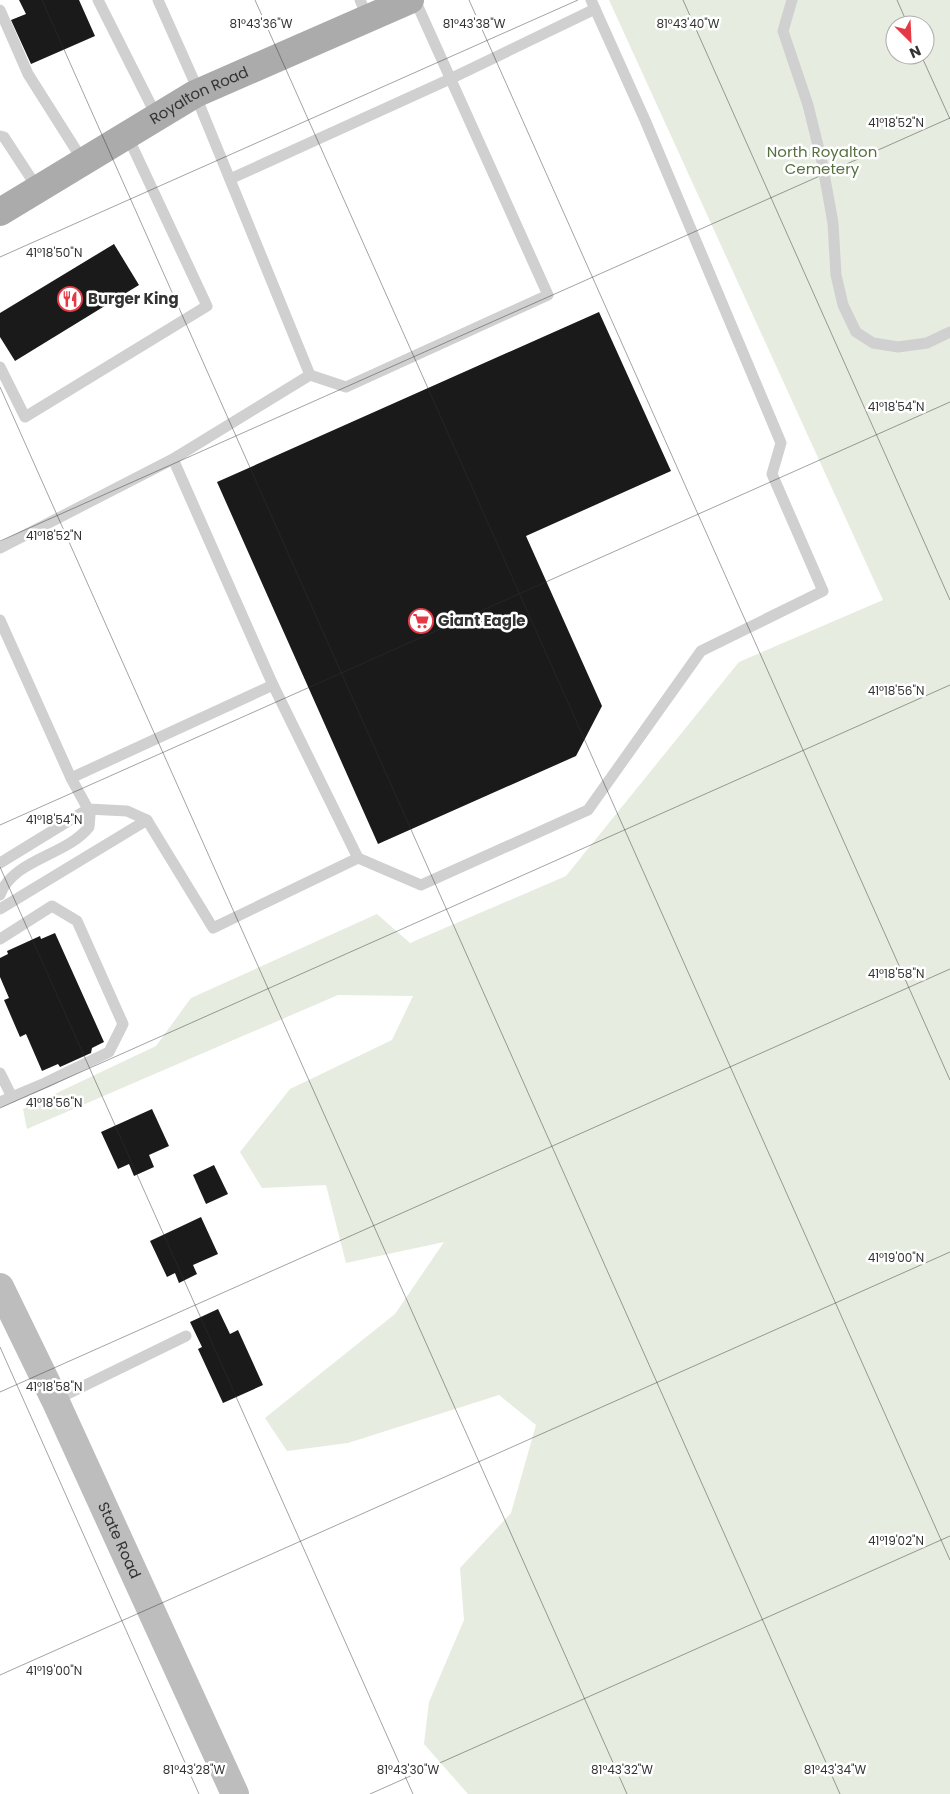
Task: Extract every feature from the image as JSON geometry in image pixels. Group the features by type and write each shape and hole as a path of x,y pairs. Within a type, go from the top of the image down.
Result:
{"main road":[{"name":"Royalton Road","path":"0,212 197,93 364,9 410,0"},
{"name":"State Road","path":"0,1287 55,1400 235,1794"}],"lane":[{"path":"98,0 157,117"},
{"path":"158,0 310,375 346,387 548,295 414,0"},
{"path":"792,0 783,31 808,105 822,162 833,224 836,275 843,306 856,332 873,344 898,346 927,343 950,332"},
{"path":"173,459 273,685 358,858 421,885 588,810 701,651 823,591 772,474 781,443 645,120 593,4 450,80 230,179"},
{"path":"0,10 28,74 84,162"},
{"path":"0,367 24,417 208,306 128,135"},
{"path":"0,136 4,137 38,189"},
{"path":"0,548 173,459 310,375"},
{"path":"0,620 71,778 88,809 88,827 84,832 26,867 4,886 0,895"},
{"path":"71,778 273,685"},
{"path":"0,863 88,809 127,811 147,820 213,928 358,858"},
{"path":"0,909 147,820"},
{"path":"0,939 52,906 77,921 123,1024 109,1052 0,1102"},
{"path":"0,1074 12,1097"},
{"path":"55,1400 186,1336"}],"green space":[{"name":"North Royalton Cemetery","path":"609,0 950,0 950,1794 468,1794 424,1744 429,1702 464,1620 460,1568 511,1513 536,1425 499,1395 348,1443 287,1451 265,1418 395,1314 444,1242 346,1263 326,1185 262,1188 240,1152 290,1089 392,1040 413,996 338,995 27,1129 23,1109 156,1046 191,998 377,914 410,943 566,876 739,662 883,600"}],"building":[{"path":"19,0 79,0 95,36 31,64 11,20 26,14"},
{"name":"Burger King","path":"114,244 139,285 15,361 0,337 0,313"},
{"name":"Giant Eagle","path":"599,312 671,471 526,536 602,706 576,756 378,844 217,482"},
{"path":"55,933 104,1042 92,1048 91,1053 60,1067 58,1064 42,1071 26,1034 20,1037 4,1000 9,998 0,977 0,958 8,954 7,951 40,936 41,939"},
{"path":"152,1109 169,1146 149,1155 154,1167 134,1176 129,1164 118,1169 101,1132"},
{"path":"214,1165 228,1194 206,1204 193,1175"},
{"path":"201,1217 218,1254 193,1265 197,1274 179,1283 175,1273 167,1277 150,1241"},
{"path":"218,1309 230,1334 238,1330 263,1385 223,1403 198,1349 202,1347 190,1322"}],"place":[{"name":"Burger King","path":"70,299"},
{"name":"Giant Eagle","path":"421,621"}]}
